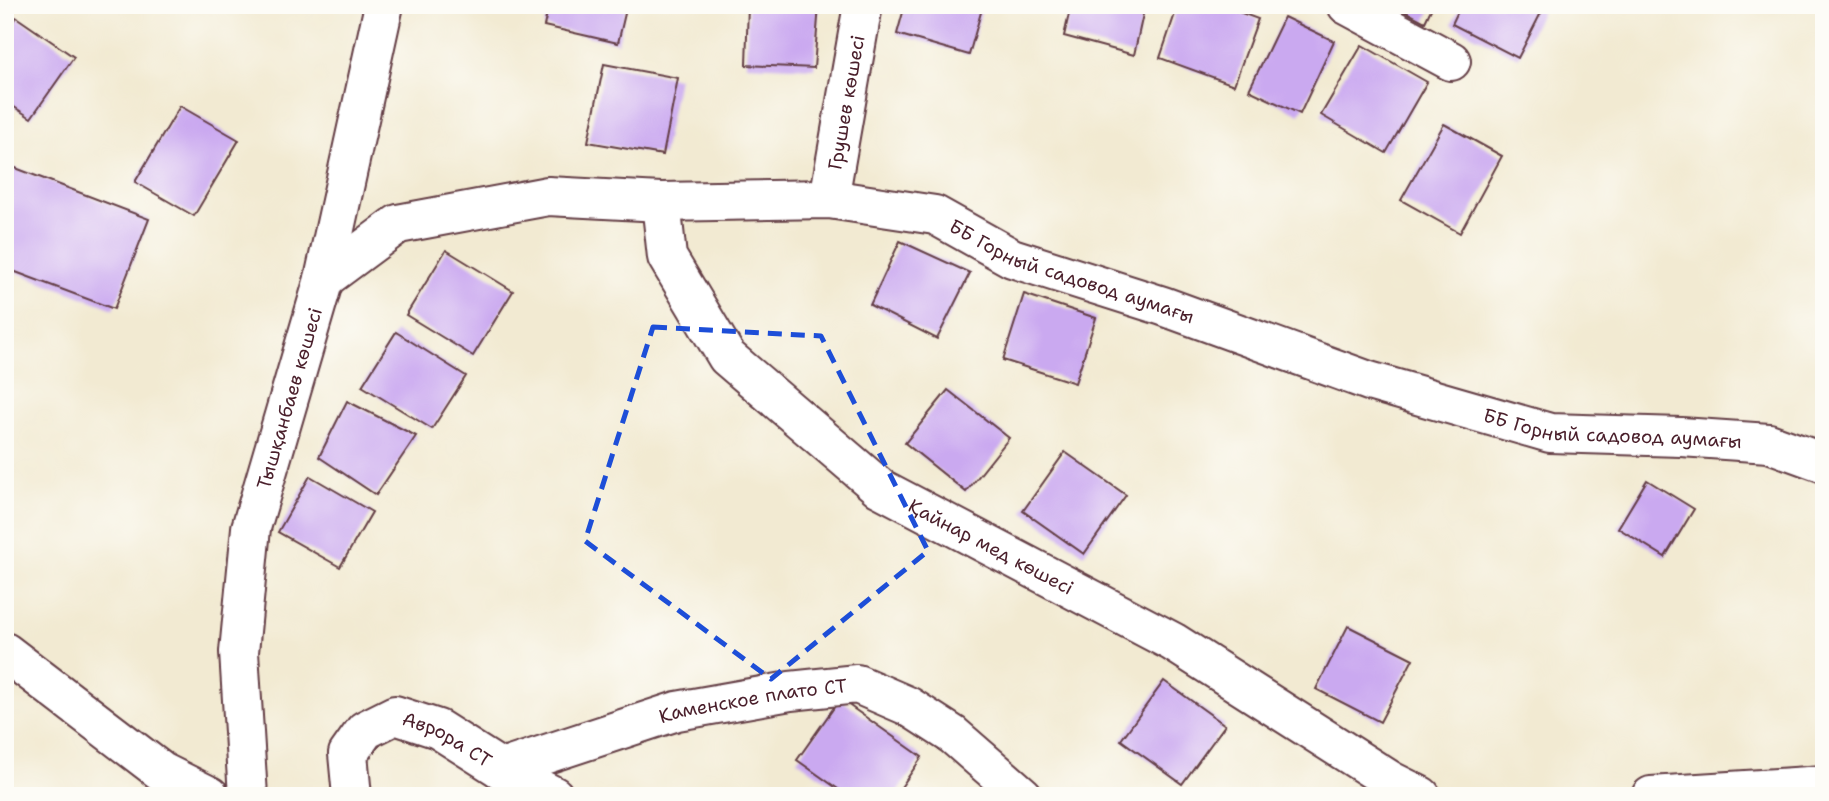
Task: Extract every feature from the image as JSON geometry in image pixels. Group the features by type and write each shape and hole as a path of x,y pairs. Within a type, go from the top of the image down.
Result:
{"street":[{"name":"Тышқанбаев көшесі","path":"248,796 239,652 251,528 324,279 384,5"},
{"name":"Грушев көшесі","path":"829,199 863,5"},
{"path":"1347,5 1451,61"},
{"name":"ББ Горный садовод аумағы","path":"324,279 398,224 548,196 661,202 829,199 935,215 1012,258 1163,306 1369,381 1550,433 1681,436 1769,443 1824,463"},
{"name":"Қайнар мед көшесі","path":"661,202 667,257 727,357 880,488 1173,642 1391,782 1421,796"},
{"path":"5,652 162,772 210,796"},
{"name":"Каменское плато СТ","path":"501,769 677,711 790,691 857,684 908,706 953,735 1023,796"},
{"name":"Аврора СТ","path":"352,796 348,754 365,730 395,715 438,729 501,769 554,796"},
{"path":"1651,796 1824,785"}],"highlighted area":[{"path":"653,327 821,336 928,551 771,679 585,541"}],"building":[{"path":"549,5 627,5 618,43 544,26"},
{"path":"748,5 819,5 814,68 746,65"},
{"path":"905,5 983,5 969,55 897,34"},
{"path":"1071,5 1145,5 1134,55 1064,36"},
{"path":"1178,5 1220,5 1258,19 1234,85 1160,58"},
{"path":"1393,5 1433,5 1425,22"},
{"path":"1461,5 1545,5 1518,58 1452,24"},
{"path":"16,17 74,57 31,118 5,101 5,32"},
{"path":"1284,17 1334,41 1300,114 1249,90"},
{"path":"1362,45 1427,82 1386,153 1321,115"},
{"path":"604,64 678,78 663,155 588,142"},
{"path":"180,106 239,140 194,216 135,182"},
{"path":"1444,124 1502,156 1460,233 1401,200"},
{"path":"5,164 149,219 114,309 5,268"},
{"path":"900,241 970,273 937,339 870,305"},
{"path":"446,250 513,291 473,356 406,315"},
{"path":"1024,294 1096,318 1075,383 1003,360"},
{"path":"396,332 466,376 432,429 362,386"},
{"path":"948,390 1009,438 966,492 905,443"},
{"path":"347,401 416,436 376,495 319,457"},
{"path":"1065,452 1126,495 1084,554 1023,511"},
{"path":"310,476 372,512 340,567 278,532"},
{"path":"1647,480 1694,509 1665,557 1618,528"},
{"path":"1348,626 1413,659 1380,722 1316,689"},
{"path":"1164,681 1225,725 1182,784 1121,740"},
{"path":"840,699 922,757 895,796 848,796 797,760"}]}
